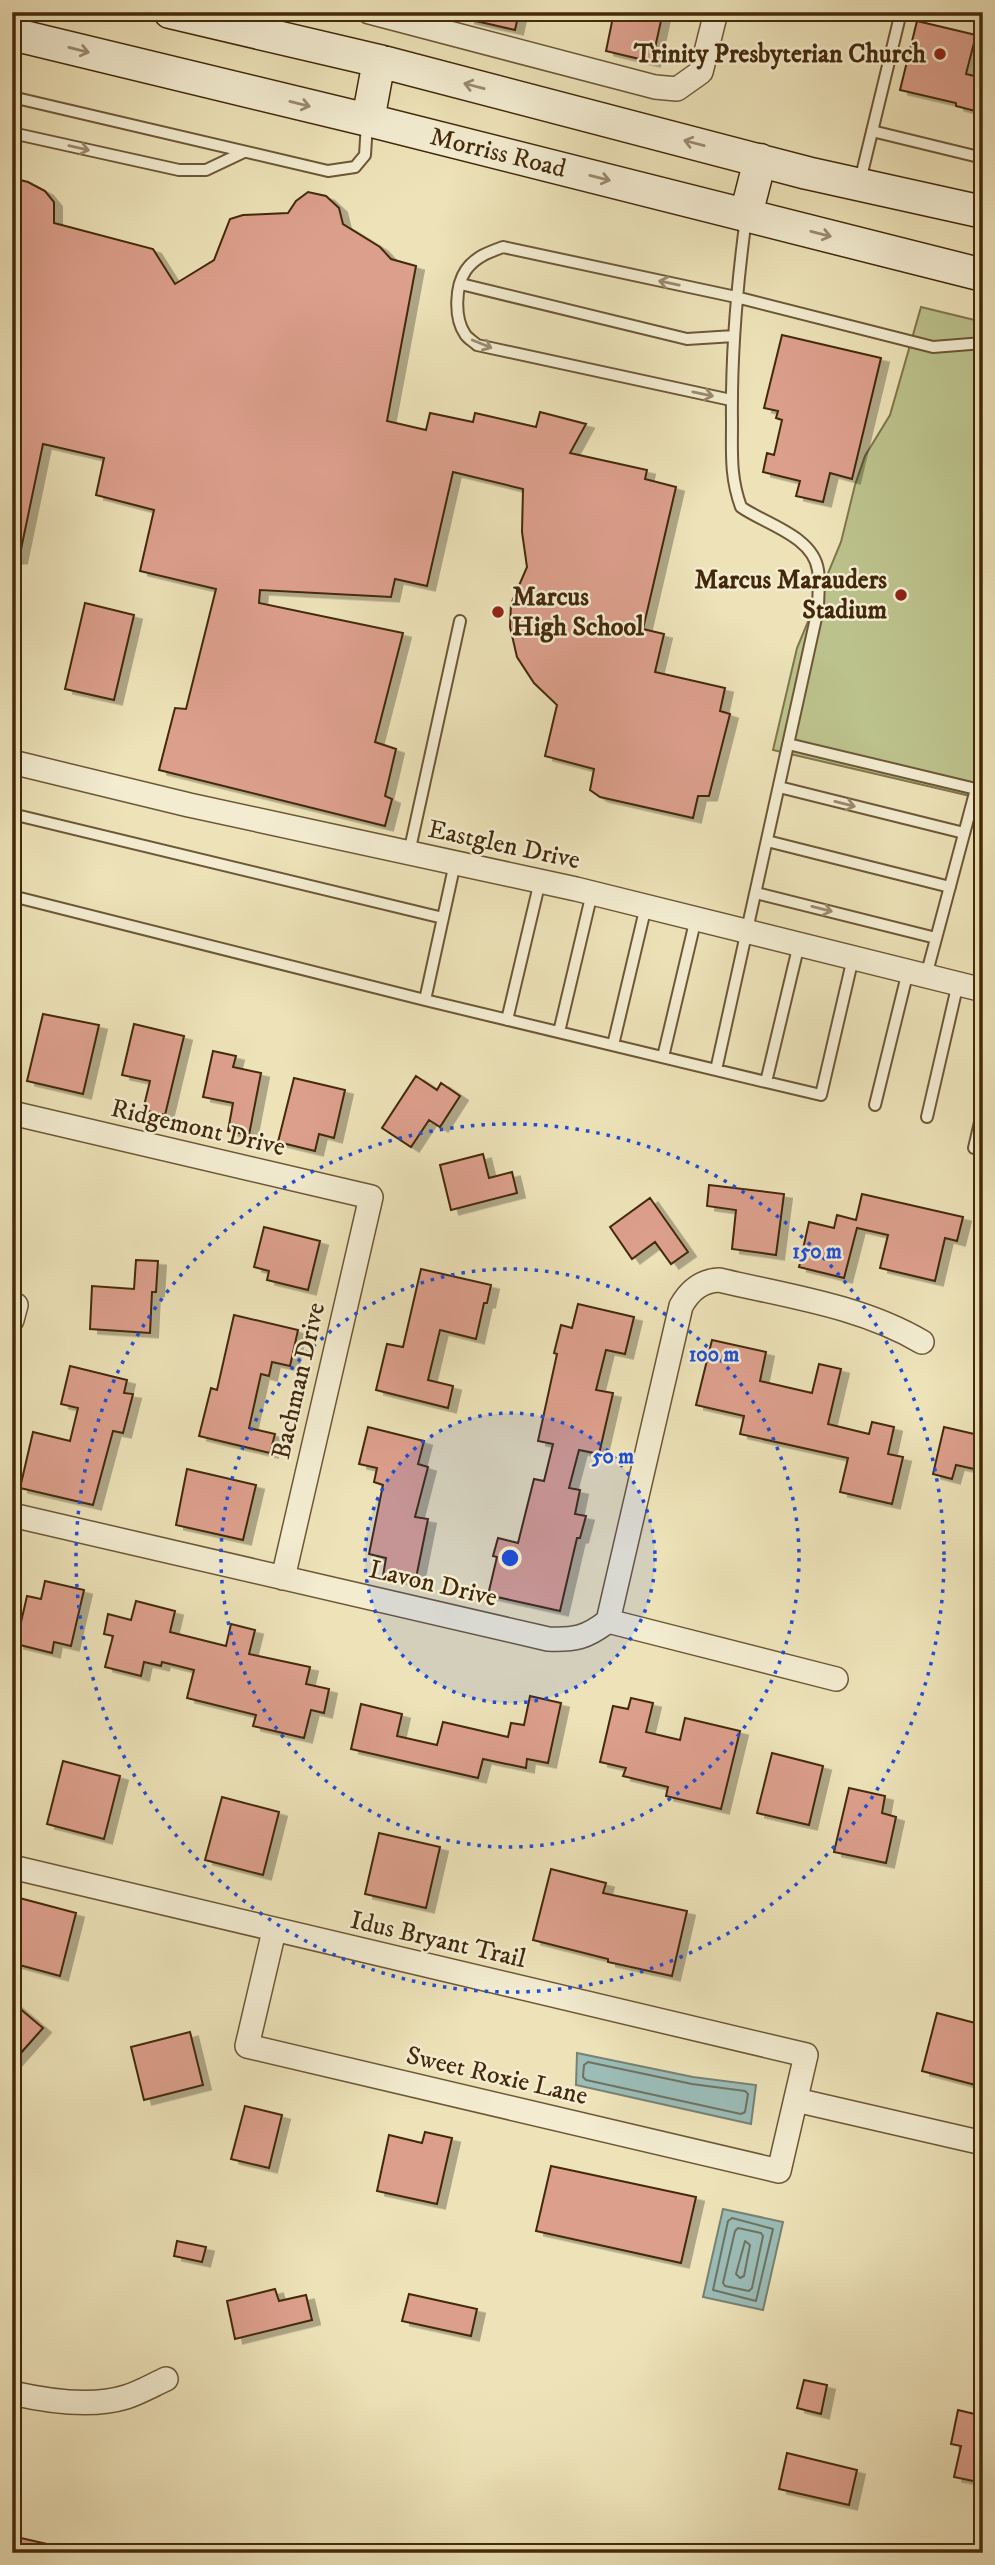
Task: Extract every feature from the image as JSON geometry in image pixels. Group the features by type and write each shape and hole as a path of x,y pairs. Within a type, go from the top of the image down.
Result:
{"main road":[{"path":"170,12 379,61 760,160 983,212"},
{"name":"Morriss Road","path":"12,34 368,120 983,275"},
{"path":"368,120 379,61"},
{"path":"747,215 760,160"}],"street":[{"path":"369,12 434,20 655,87 677,89 701,72 716,12"},
{"name":"Eastglen Drive","path":"12,762 189,805 592,893 983,990"},
{"name":"Ridgemont Drive","path":"12,1113 371,1197"},
{"name":"Bachman Drive","path":"283,1578 371,1197"},
{"path":"836,1679 608,1621 681,1306 687,1295 706,1281 719,1280 852,1312 901,1330 922,1342"},
{"name":"Lavon Drive","path":"12,1515 548,1639 574,1640 594,1632 608,1621"},
{"name":"Idus Bryant Trail","path":"12,1867 806,2055 796,2100"},
{"name":"Sweet Roxie Lane","path":"274,1931 247,2046 779,2171 796,2100"},
{"path":"796,2100 983,2143"},
{"path":"12,2393 36,2399 88,2402 125,2397 166,2379"}],"lane":[{"path":"859,184 901,12"},
{"path":"12,97 328,171 355,167 365,155 368,120"},
{"path":"872,131 983,158"},
{"path":"12,133 179,170 206,170 244,152"},
{"path":"716,1070 818,609 818,569 813,555 798,540 741,507 733,483 731,400 736,297 747,215"},
{"path":"731,400 477,345 465,334 457,309 466,270 481,255 503,247 736,297 933,347 983,343"},
{"path":"461,284 687,339 734,336"},
{"path":"409,853 460,621"},
{"path":"788,744 979,790 964,833 936,938 917,973 875,1105"},
{"path":"779,788 964,833"},
{"path":"12,814 443,918"},
{"path":"767,842 950,887"},
{"path":"425,1000 455,863"},
{"path":"507,1020 540,881"},
{"path":"559,1032 592,893"},
{"path":"756,893 936,938"},
{"path":"12,895 425,1000 821,1095 853,958"},
{"path":"613,1045 646,906"},
{"path":"663,1057 696,918"},
{"path":"766,1082 799,944"},
{"path":"926,1117 958,984"},
{"path":"974,1148 983,1109"}],"green space":[{"name":"Marcus Marauders Stadium","path":"921,307 983,322 983,799 773,750 797,648 841,542 865,456 890,415"}],"water":[{"path":"577,2053 693,2077 756,2085 751,2124 576,2085"},
{"path":"723,2209 783,2222 763,2310 703,2297"}],"building":[{"path":"467,12 519,12 515,30 467,19"},
{"path":"614,12 646,12 662,16 652,62 606,51"},
{"name":"Trinity Presbyterian Church","path":"917,21 976,35 966,74 983,78 983,113 956,106 956,103 900,90"},
{"name":"Marcus High School","path":"12,178 28,182 45,191 54,202 54,223 153,249 175,284 214,260 230,219 243,215 288,213 296,201 308,192 326,196 339,208 343,224 380,247 391,259 416,266 387,421 426,430 430,413 473,422 475,413 536,427 540,412 586,424 570,453 647,470 645,479 676,487 643,629 664,634 655,672 725,688 720,711 730,714 709,796 698,796 693,818 600,797 590,790 594,769 545,756 557,705 534,683 517,657 510,627 511,604 527,567 522,532 523,489 453,472 427,586 395,579 391,597 260,590 259,603 403,633 375,742 396,749 385,796 392,799 385,826 159,770 175,708 186,709 216,589 140,571 154,510 96,495 104,458 43,444 19,559 12,559"},
{"path":"782,335 881,358 852,479 830,473 823,502 796,496 800,481 763,472 767,453 774,455 782,420 776,418 778,411 764,408"},
{"path":"85,603 134,615 114,700 65,689"},
{"path":"43,1014 99,1025 83,1094 27,1081"},
{"path":"134,1024 184,1036 165,1115 143,1110 150,1081 122,1075"},
{"path":"213,1051 236,1056 233,1067 261,1073 249,1135 228,1131 233,1103 203,1097"},
{"path":"416,1076 437,1090 441,1083 460,1096 440,1127 429,1120 411,1147 382,1128"},
{"path":"294,1078 345,1090 334,1138 319,1134 315,1151 278,1142"},
{"path":"483,1154 489,1178 512,1172 517,1193 451,1210 440,1165"},
{"path":"709,1185 784,1194 776,1255 732,1249 736,1210 707,1206"},
{"path":"862,1194 963,1217 957,1241 945,1238 935,1281 880,1268 888,1235 857,1228 844,1278 799,1267 809,1222 834,1228 837,1215 856,1220"},
{"path":"650,1198 688,1252 671,1264 655,1242 632,1259 610,1227"},
{"path":"264,1227 320,1241 308,1290 267,1280 269,1271 254,1267"},
{"path":"136,1260 158,1261 156,1292 152,1292 150,1333 90,1329 92,1286 134,1289"},
{"path":"421,1269 491,1285 476,1339 440,1330 428,1380 453,1386 448,1408 376,1390 387,1344 403,1347"},
{"path":"578,1304 634,1317 625,1354 606,1350 596,1390 613,1393 599,1454 579,1450 569,1488 580,1490 575,1514 586,1516 580,1538 577,1538 560,1611 488,1595 497,1557 493,1556 498,1538 518,1543 534,1479 544,1481 553,1444 538,1441 557,1354 554,1353 561,1325 572,1328"},
{"path":"234,1315 298,1330 290,1366 272,1362 269,1376 261,1374 249,1428 275,1434 270,1453 199,1436 211,1388 217,1390"},
{"path":"712,1340 766,1352 760,1381 812,1393 819,1364 841,1369 828,1424 869,1434 872,1422 894,1427 888,1454 903,1457 892,1504 840,1492 848,1458 740,1434 744,1416 696,1405"},
{"path":"70,1366 127,1380 124,1393 133,1394 123,1433 113,1431 93,1505 20,1488 33,1432 70,1441 78,1408 61,1404"},
{"path":"368,1427 424,1441 418,1464 428,1467 415,1517 428,1519 415,1583 383,1576 386,1558 369,1554 383,1485 374,1482 377,1468 359,1464"},
{"path":"944,1427 983,1436 983,1471 956,1465 952,1479 933,1474"},
{"path":"187,1469 256,1485 243,1540 176,1525"},
{"path":"45,1581 84,1590 71,1646 54,1642 52,1653 16,1644 27,1596 41,1599"},
{"path":"136,1601 175,1611 170,1632 226,1646 231,1624 255,1630 249,1654 310,1667 306,1684 329,1689 324,1713 311,1710 304,1738 253,1726 256,1715 187,1698 194,1670 162,1662 161,1666 144,1662 141,1676 105,1667 113,1636 104,1634 108,1614 131,1620"},
{"path":"530,1696 561,1703 548,1763 527,1759 526,1768 483,1759 478,1778 351,1749 361,1704 402,1714 397,1736 437,1745 443,1722 508,1737 511,1723 524,1725"},
{"path":"631,1698 653,1703 646,1732 680,1740 685,1718 740,1731 721,1809 666,1796 668,1787 623,1776 626,1768 600,1762 613,1706 628,1709"},
{"path":"772,1753 823,1766 809,1825 757,1813"},
{"path":"63,1761 120,1776 104,1839 47,1824"},
{"path":"849,1788 885,1796 882,1813 896,1817 886,1863 834,1852"},
{"path":"222,1797 279,1812 263,1875 205,1860"},
{"path":"379,1833 440,1847 426,1908 365,1894"},
{"path":"551,1869 606,1883 603,1893 687,1911 672,1976 608,1962 608,1959 533,1940"},
{"path":"12,1896 76,1913 60,1976 12,1963"},
{"path":"12,2002 43,2028 12,2063"},
{"path":"937,2013 983,2025 983,2087 922,2071"},
{"path":"190,2032 203,2085 144,2100 131,2047"},
{"path":"245,2106 282,2115 269,2168 231,2159"},
{"path":"425,2132 452,2138 437,2204 377,2191 389,2135 422,2143"},
{"path":"551,2166 696,2197 681,2263 536,2231"},
{"path":"177,2241 206,2247 202,2262 174,2256"},
{"path":"275,2289 279,2301 306,2295 312,2320 235,2339 227,2301"},
{"path":"409,2294 477,2309 471,2336 402,2321"},
{"path":"804,2380 827,2385 821,2414 797,2408"},
{"path":"958,2410 983,2416 983,2483 954,2477 961,2446 951,2444"},
{"path":"787,2453 857,2470 849,2505 779,2489"},
{"path":"12,2536 56,2546 55,2553 12,2553"}],"place":[{"name":"Trinity Presbyterian Church","path":"940,54"},
{"name":"Marcus Marauders Stadium","path":"901,595"},
{"name":"Marcus High School","path":"498,612"}]}
